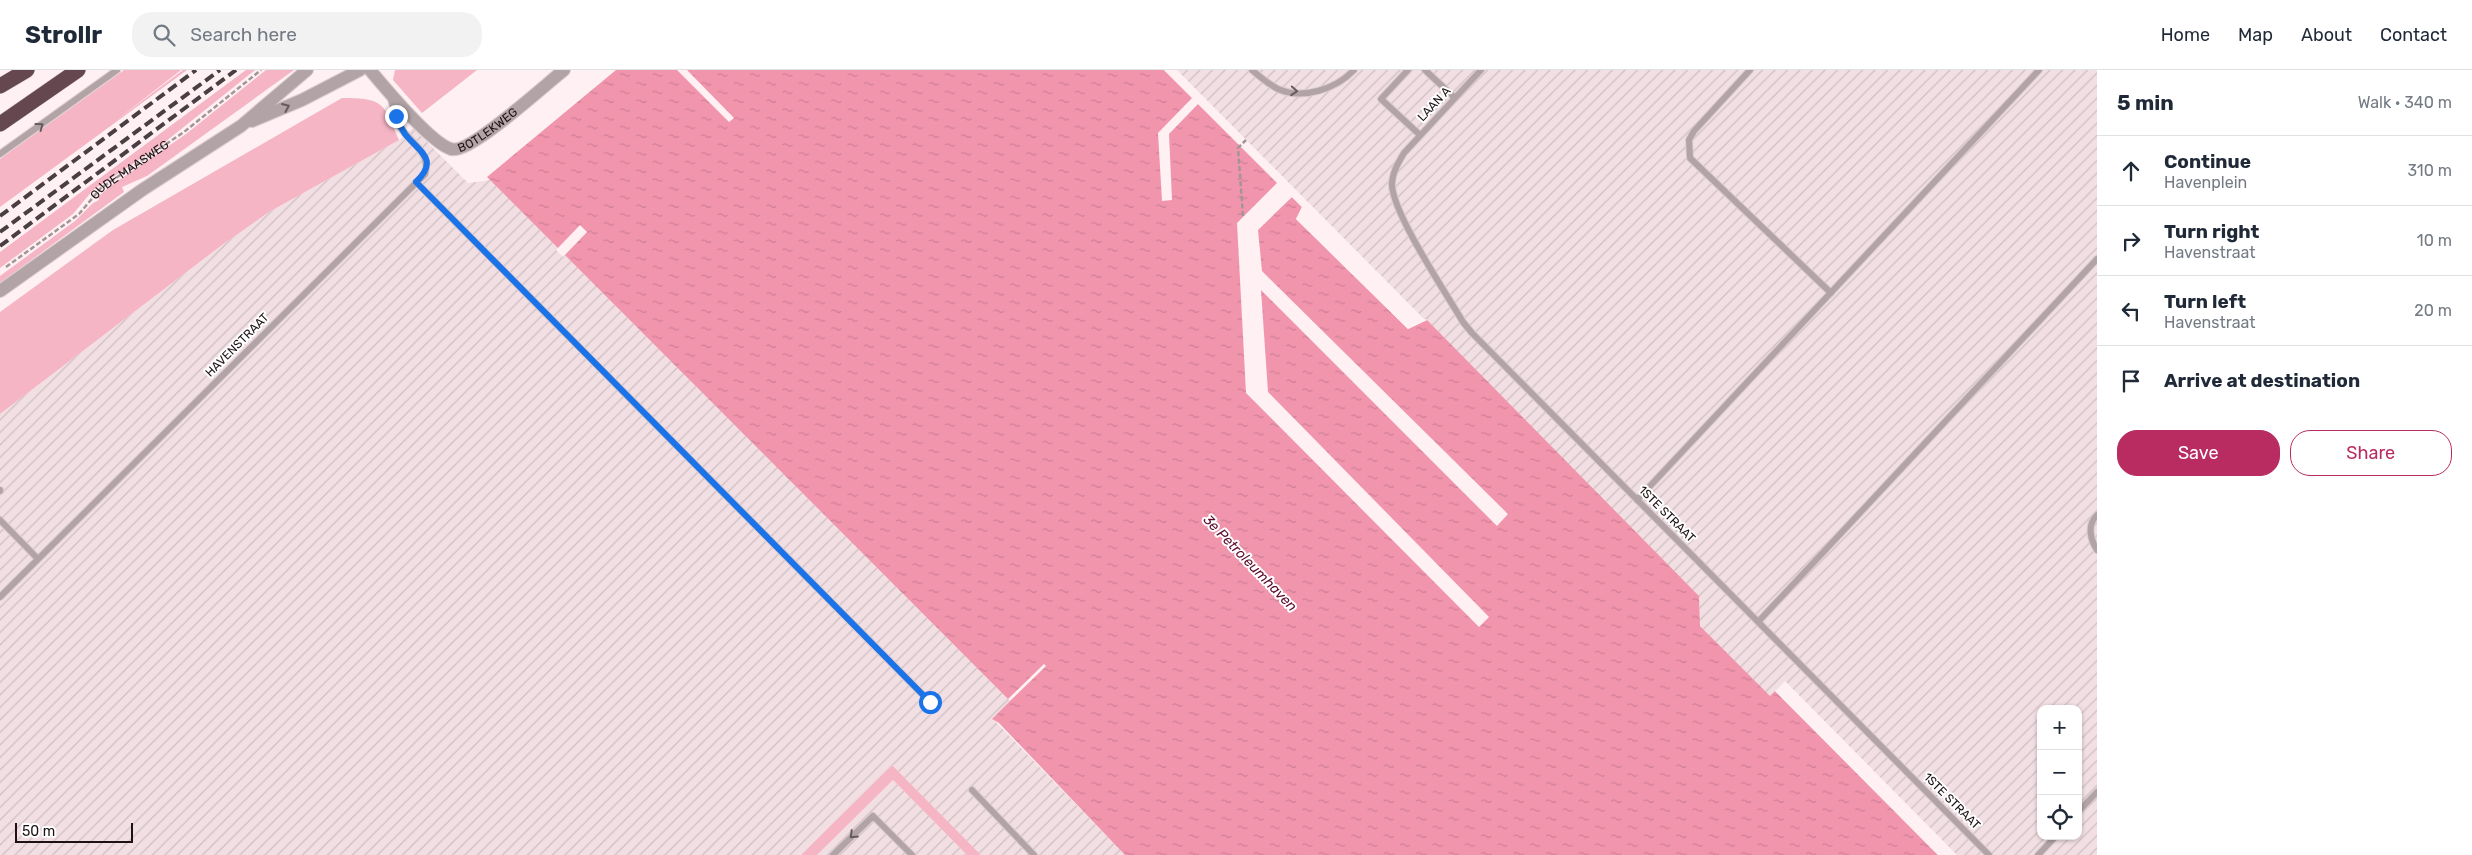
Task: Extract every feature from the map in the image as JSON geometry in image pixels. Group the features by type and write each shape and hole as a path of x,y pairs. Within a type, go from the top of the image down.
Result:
{"highway":[{"path":"0,86 27,70"},
{"path":"26,106 72,70"},
{"path":"0,124 78,70"}],"street":[{"name":"OUDE MAASWEG","path":"0,291 142,190 241,126 307,70"},
{"name":"OUDE MAASWEG","path":"241,126 302,100 360,70"},
{"name":"BOTLEKWEG","path":"370,70 422,128 449,149 463,149 474,143 564,70"}],"lane":[{"path":"0,154 116,70"},
{"path":"1252,70 1265,82 1279,90 1295,92 1312,92 1328,88 1342,81 1354,70"},
{"path":"1408,70 1381,99 1420,135"},
{"path":"1425,70 1455,98"},
{"name":"LAAN A","path":"1404,153 1481,70"},
{"path":"1750,70 1694,131 1689,140 1690,158 1831,293"},
{"path":"1637,500 2039,70"},
{"name":"HAVENSTRAAT","path":"0,597 425,174 426,157 400,126 389,93"},
{"name":"1STE STRAAT","path":"1404,153 1395,169 1392,184 1399,212 1463,322 1472,333 1989,855"},
{"path":"416,182 930,702"},
{"path":"1758,622 2097,258"},
{"path":"2097,515 2090,529 2092,541 2097,550"},
{"path":"0,520 38,559"},
{"path":"972,790 1034,855"},
{"path":"2082,808 2097,792"},
{"path":"833,855 873,816 912,855"},
{"path":"2038,855 2052,840"}],"path":[{"name":"OUDE MAASWEG","path":"0,272 79,214 91,198 106,184 184,132 261,70"},
{"path":"1243,216 1238,148 1246,140"}],"shaded area":[{"path":"124,70 181,70 114,122 183,70 187,70 0,207 0,159"},
{"path":"246,70 255,70 160,146 93,190 73,214 0,268 0,252"},
{"path":"266,70 294,70 147,176 122,187 124,192 0,283 0,276 75,221 93,203 99,200 98,197 109,187 186,134"},
{"path":"395,70 477,70 422,113 393,80"},
{"path":"1177,70 2097,70 2097,855 1957,855 1785,681 1770,697 1700,626 1699,596"},
{"path":"342,98 367,99 381,106 390,118 399,140 269,212 222,245 0,414 0,312 113,230"},
{"path":"413,128 468,183 490,180 1010,701 993,719 1125,855 981,855 892,765 801,855 0,855 0,414 222,245 269,212 399,140"},
{"path":"892,765 981,855 967,855 893,780 817,855 801,855"},
{"path":"893,780 967,855 817,855"}],"water":[{"name":"3e Petroleumhaven","path":"616,70 1164,70 1302,207 1296,219 1408,329 1427,320 1699,596 1700,626 1770,696 1775,691 1938,855 1125,855 999,723 992,719 1010,701 487,177"}],"pier":[{"path":"677,70 687,70 734,118 729,122"},
{"path":"1164,70 1168,70 1304,205 1299,218 1408,326 1425,319 1427,320 1408,329 1296,219 1302,207 1292,197 1258,230 1262,271 1508,514 1497,526 1261,290 1268,392 1489,617 1479,627 1246,393 1237,223 1277,183 1198,104 1169,134 1172,200 1162,201 1158,133 1192,98"},
{"path":"580,225 587,232 563,257 556,250"},
{"path":"1044,664 1046,666 1010,701 1008,699"},
{"path":"1777,689 1941,855 1938,855 1775,691"}],"railway":[{"path":"0,216 196,70"},
{"path":"0,232 220,70"},
{"path":"0,246 236,70"}],"route":[{"path":"396,116 405,134 426,157 425,174 416,182 930,702"}]}
